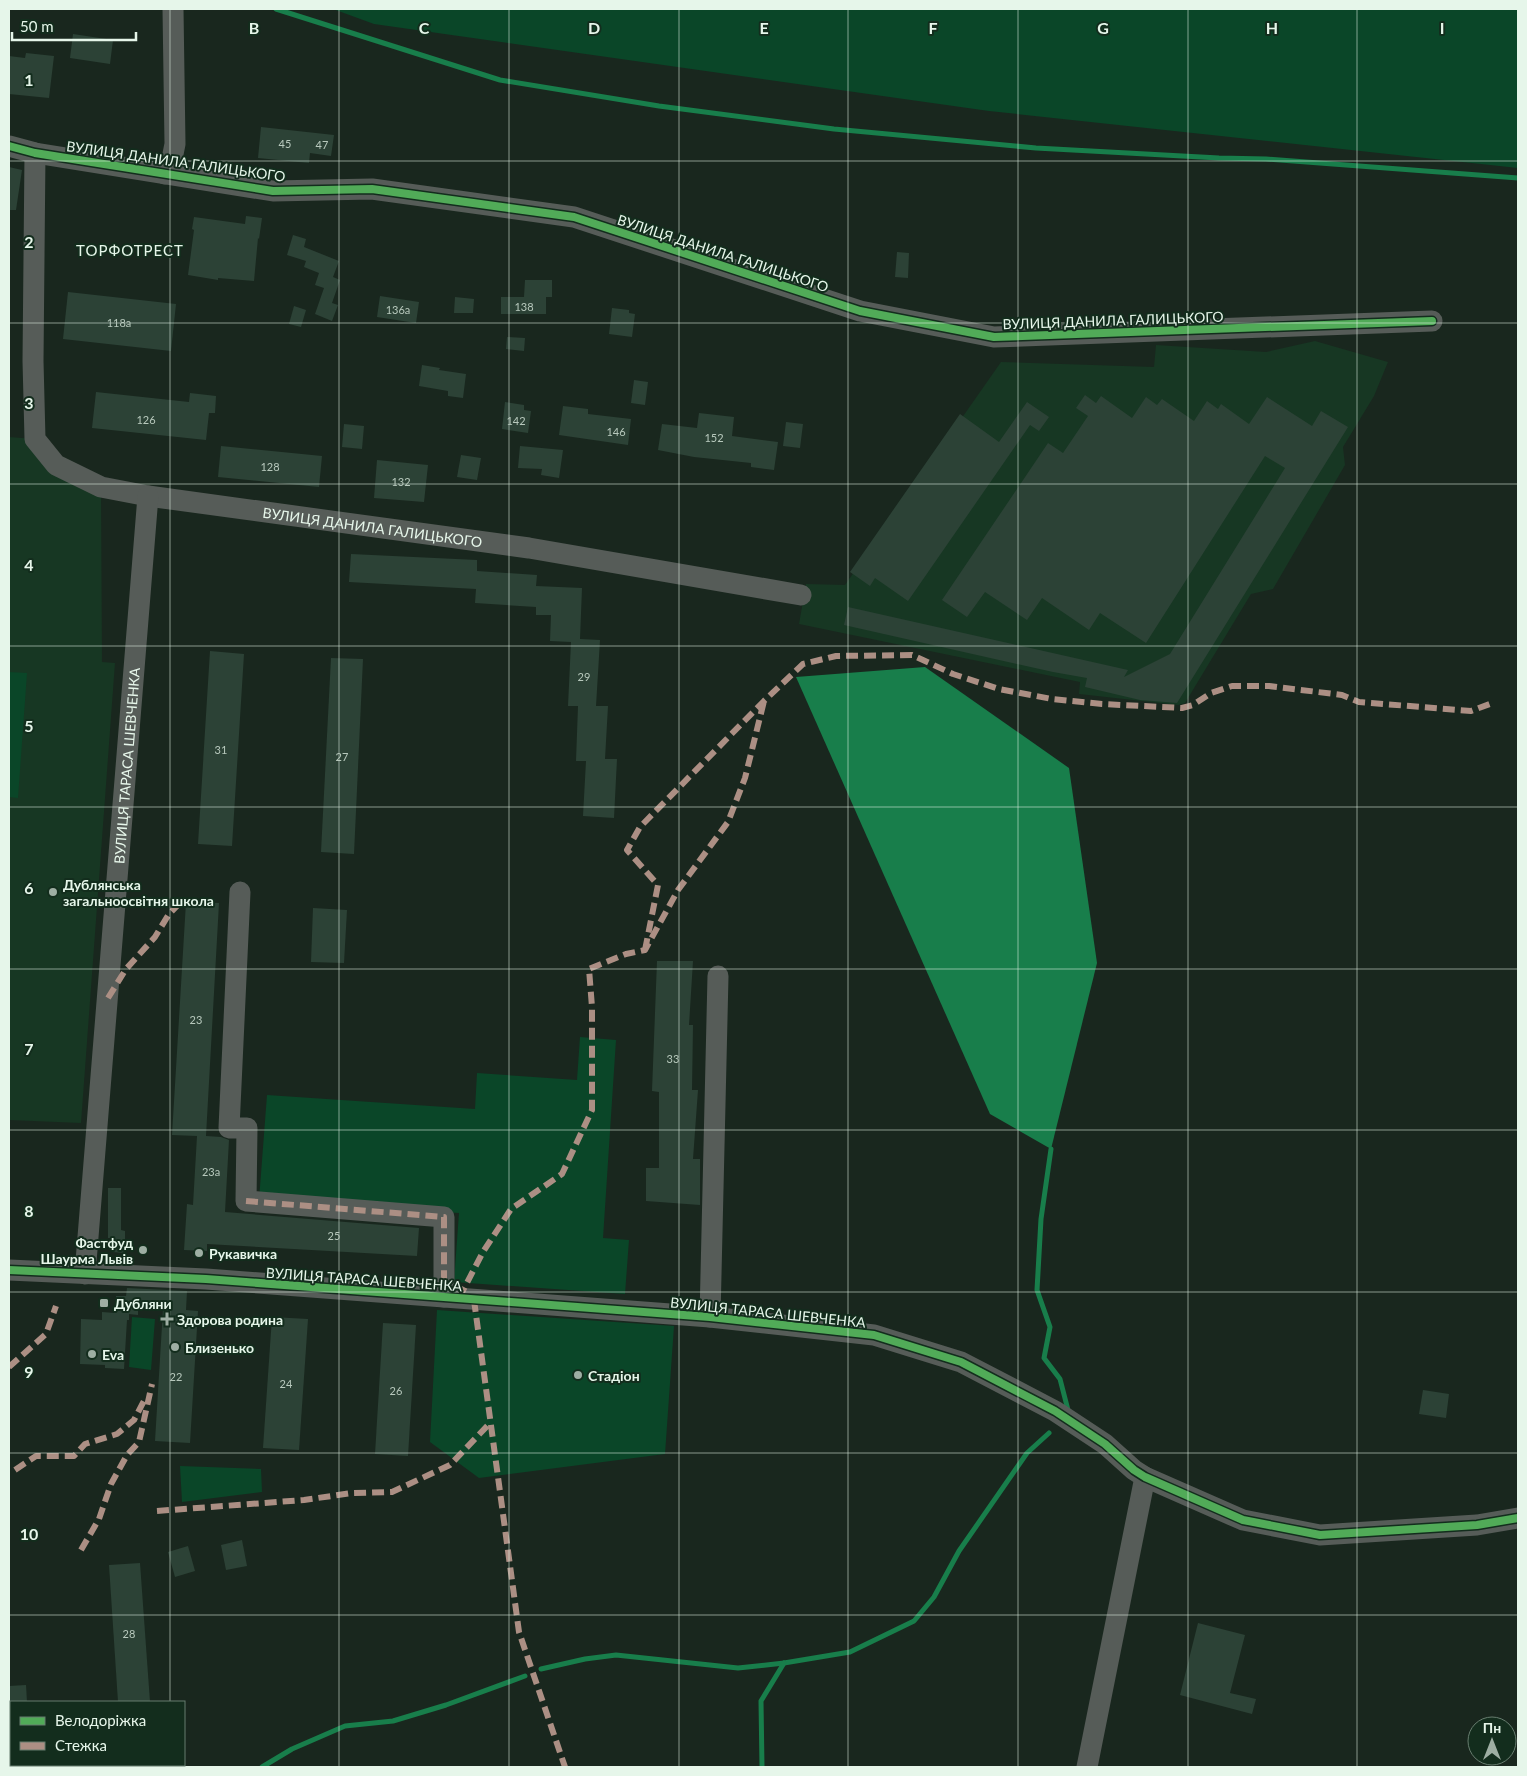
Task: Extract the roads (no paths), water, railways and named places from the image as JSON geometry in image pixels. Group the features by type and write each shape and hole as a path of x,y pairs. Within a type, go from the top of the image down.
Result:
{"street":[{"path":"165,174 172,160 175,144 172,9"},
{"name":"ВУЛИЦЯ ДАНИЛА ГАЛИЦЬКОГО","path":"9,146 34,153 273,190 372,189 574,218 860,311 994,337 1432,321"},
{"name":"ВУЛИЦЯ ДАНИЛА ГАЛИЦЬКОГО","path":"34,153 34,439 56,465 101,487 148,496 529,548 801,595"},
{"name":"ВУЛИЦЯ ТАРАСА ШЕВЧЕНКА","path":"85,1274 148,496"},
{"path":"240,892 229,1128 247,1128 246,1201 444,1217 444,1297"},
{"path":"710,1317 718,976"},
{"name":"ВУЛИЦЯ ТАРАСА ШЕВЧЕНКА","path":"9,1270 176,1277 444,1297 710,1317 874,1335 961,1362 1055,1411 1105,1444 1134,1470 1145,1477 1243,1520 1320,1535 1477,1526 1518,1518"},
{"path":"1087,1767 1145,1477"}],"waterway":[{"path":"276,9 500,80 659,106 834,129 1036,148 1266,159 1518,178"},
{"path":"1051,1149 1041,1219 1037,1290 1050,1327 1044,1358 1060,1379 1067,1411"},
{"path":"541,1669 585,1659 616,1655 738,1668 784,1663 850,1652 914,1621 934,1597 959,1551 1027,1453 1049,1433"},
{"path":"762,1767 761,1701 784,1663"},
{"path":"262,1767 292,1749 345,1726 393,1721 446,1705 525,1676"}],"place":[{"name":"Дублянська загальноосвітня школа","path":"53,892"},
{"name":"Фастфуд Шаурма Львів","path":"143,1250"},
{"name":"Рукавичка","path":"199,1253"},
{"name":"Дубляни","path":"104,1303"},
{"name":"Здорова родина","path":"167,1319"},
{"name":"Близенько","path":"175,1347"},
{"name":"Eva","path":"92,1354"},
{"name":"Стадіон","path":"578,1375"}],"district":[{"name":"ТОРФОТРЕСТ","path":"130,250"}]}
